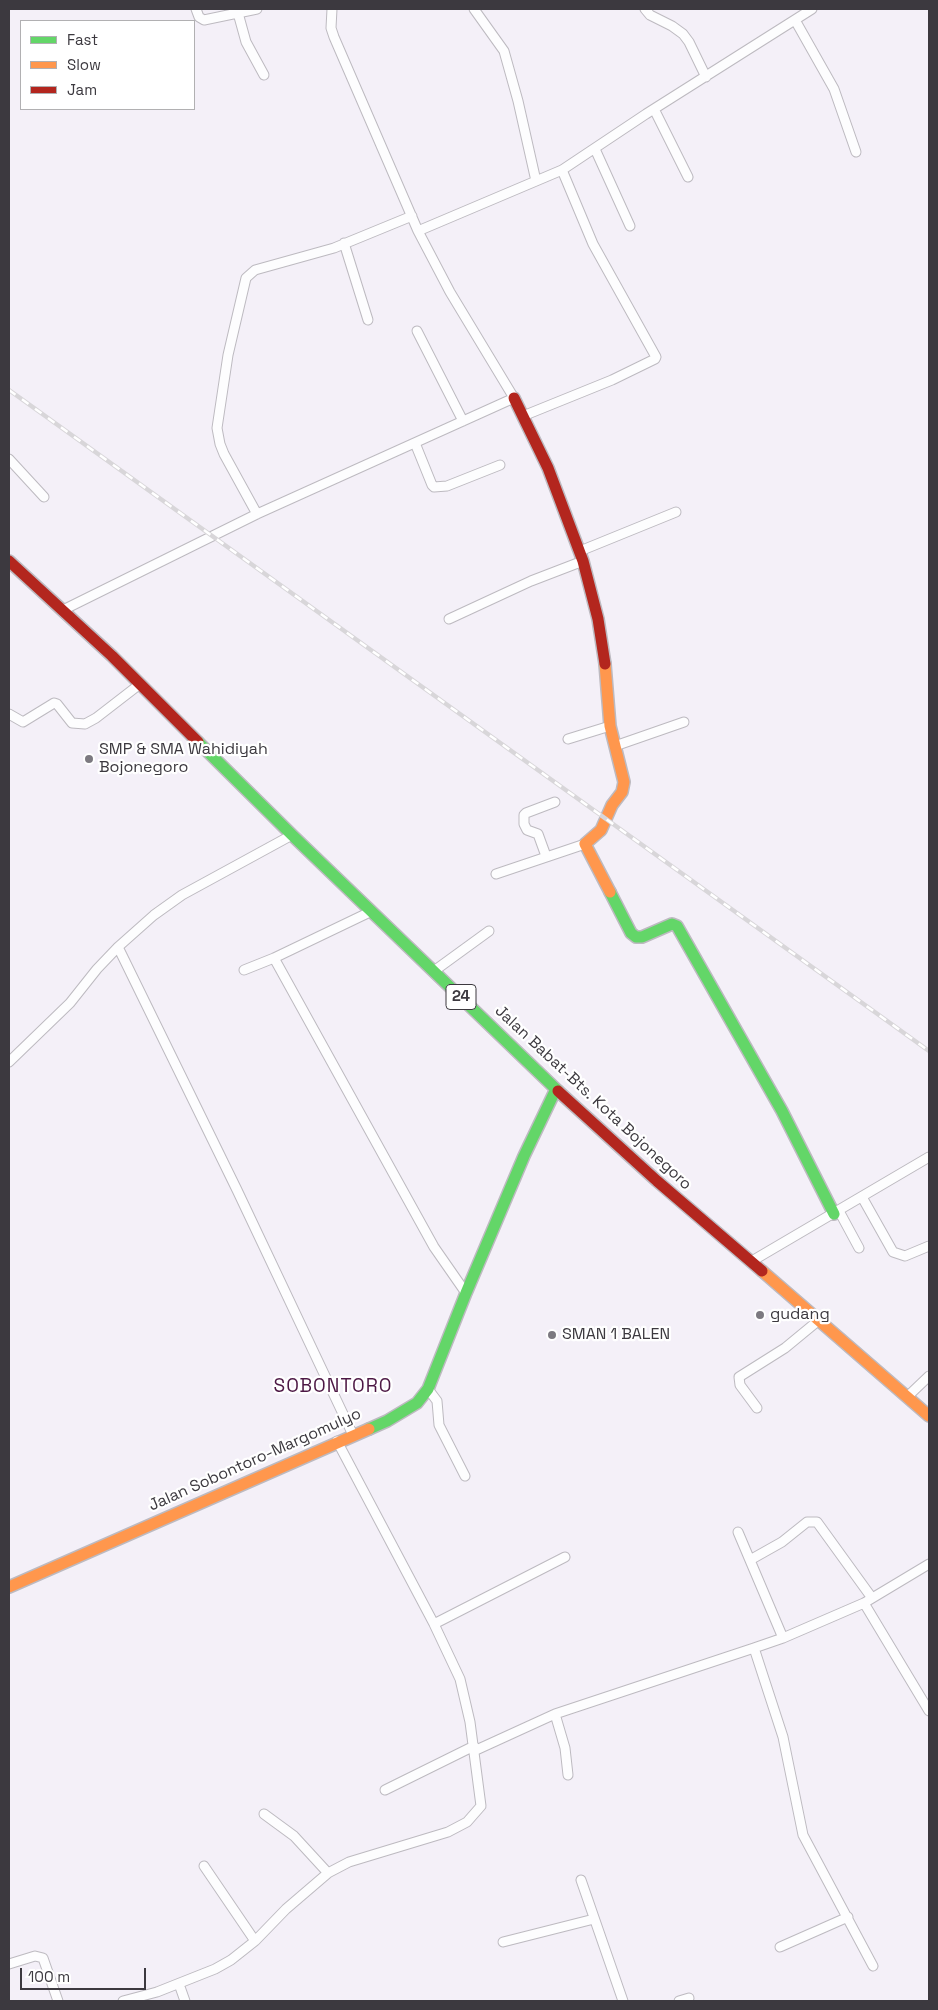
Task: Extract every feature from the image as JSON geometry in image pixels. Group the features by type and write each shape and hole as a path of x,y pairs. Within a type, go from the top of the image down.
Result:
{"main road":[{"path":"514,398 548,468 581,556 598,619 604,655 610,726 622,769 624,787 612,805 601,830 585,844 631,933 636,937 642,937 672,924 677,926 778,1103 836,1212"},
{"name":"Jalan Babat-Bts. Kota Bojonegoro","path":"9,561 140,684 292,835 556,1089 657,1181 752,1261 929,1416"},
{"name":"Jalan Sobontoro-Margomulyo","path":"9,1587 387,1420 410,1408 424,1396 524,1156 556,1089"}],"street":[{"path":"196,16 204,20 257,9"},
{"path":"62,610 257,514 514,398 446,285 418,231 334,37 331,28 332,9"},
{"path":"474,9 504,51 518,101 536,181"},
{"path":"645,9 650,15 683,34 689,42 706,77"},
{"path":"418,231 562,170 812,9"},
{"path":"238,13 246,42 264,75"},
{"path":"795,20 834,89 856,152"},
{"path":"654,109 688,177"},
{"path":"595,148 630,226"},
{"path":"523,416 612,380 656,357 593,244 562,170"},
{"path":"257,514 224,454 217,428 228,355 246,278 255,270 344,243 412,216"},
{"path":"344,243 368,320"},
{"path":"417,331 463,421"},
{"path":"414,443 434,487 447,486 500,464"},
{"path":"9,459 44,497"},
{"path":"449,619 676,512"},
{"path":"9,714 23,722 54,703 57,704 72,723 85,724 96,718 140,684"},
{"path":"615,746 684,722"},
{"path":"568,739 610,726"},
{"path":"546,856 538,834 527,830 524,824 524,815 555,802"},
{"path":"9,1062 70,1003 97,969 135,931 175,900 292,835"},
{"path":"496,874 585,844"},
{"path":"244,970 274,958 372,911"},
{"path":"434,971 489,931"},
{"path":"118,947 237,1190 353,1435"},
{"path":"274,958 432,1243 466,1293"},
{"path":"752,1261 929,1157"},
{"path":"862,1197 893,1252 905,1256 929,1246"},
{"path":"836,1212 859,1248"},
{"path":"757,1408 740,1385 739,1377 785,1348 819,1320"},
{"path":"907,1397 929,1376"},
{"path":"428,1388 437,1401 439,1425 465,1476"},
{"path":"123,2001 157,1992 223,1965 255,1941 286,1909 328,1872 354,1861 434,1838 448,1832 467,1822 478,1811 481,1804 463,1687 434,1624 337,1441"},
{"path":"750,1560 782,1542 807,1522 818,1522 872,1598"},
{"path":"738,1532 783,1638"},
{"path":"434,1624 565,1557"},
{"path":"385,1790 555,1714 783,1638 872,1598 929,1564"},
{"path":"864,1602 929,1711"},
{"path":"754,1648 783,1737 804,1837 848,1916 873,1966"},
{"path":"555,1714 565,1748 568,1775"},
{"path":"264,1814 294,1836 328,1872"},
{"path":"204,1866 255,1941"},
{"path":"581,1880 623,2001"},
{"path":"780,1947 848,1916"},
{"path":"503,1942 594,1919"},
{"path":"9,1964 35,1956 43,1958 58,2001"},
{"path":"179,1984 185,2001"}],"railway":[{"path":"9,390 929,1051"}],"traffic: fast":[{"path":"198,742 558,1091"},
{"path":"610,892 631,933 636,937 642,937 672,924 677,926 782,1111 834,1214"},
{"path":"369,1429 387,1421 417,1403 428,1389 524,1156 556,1089"}],"traffic: slow":[{"path":"605,664 610,726 624,782 622,792 612,805 601,830 585,844 610,892"},
{"path":"762,1271 929,1416"},
{"path":"9,1587 369,1429"}],"traffic: jam":[{"path":"514,398 548,468 583,561 598,619 605,664"},
{"path":"9,561 112,656 198,742"},
{"path":"558,1091 657,1181 762,1271"}],"place":[{"name":"SMP & SMA Wahidiyah Bojonegoro","path":"89,759"},
{"name":"gudang","path":"760,1315"},
{"name":"SMAN 1 BALEN","path":"552,1335"}],"district":[{"name":"SOBONTORO","path":"333,1387"}]}
